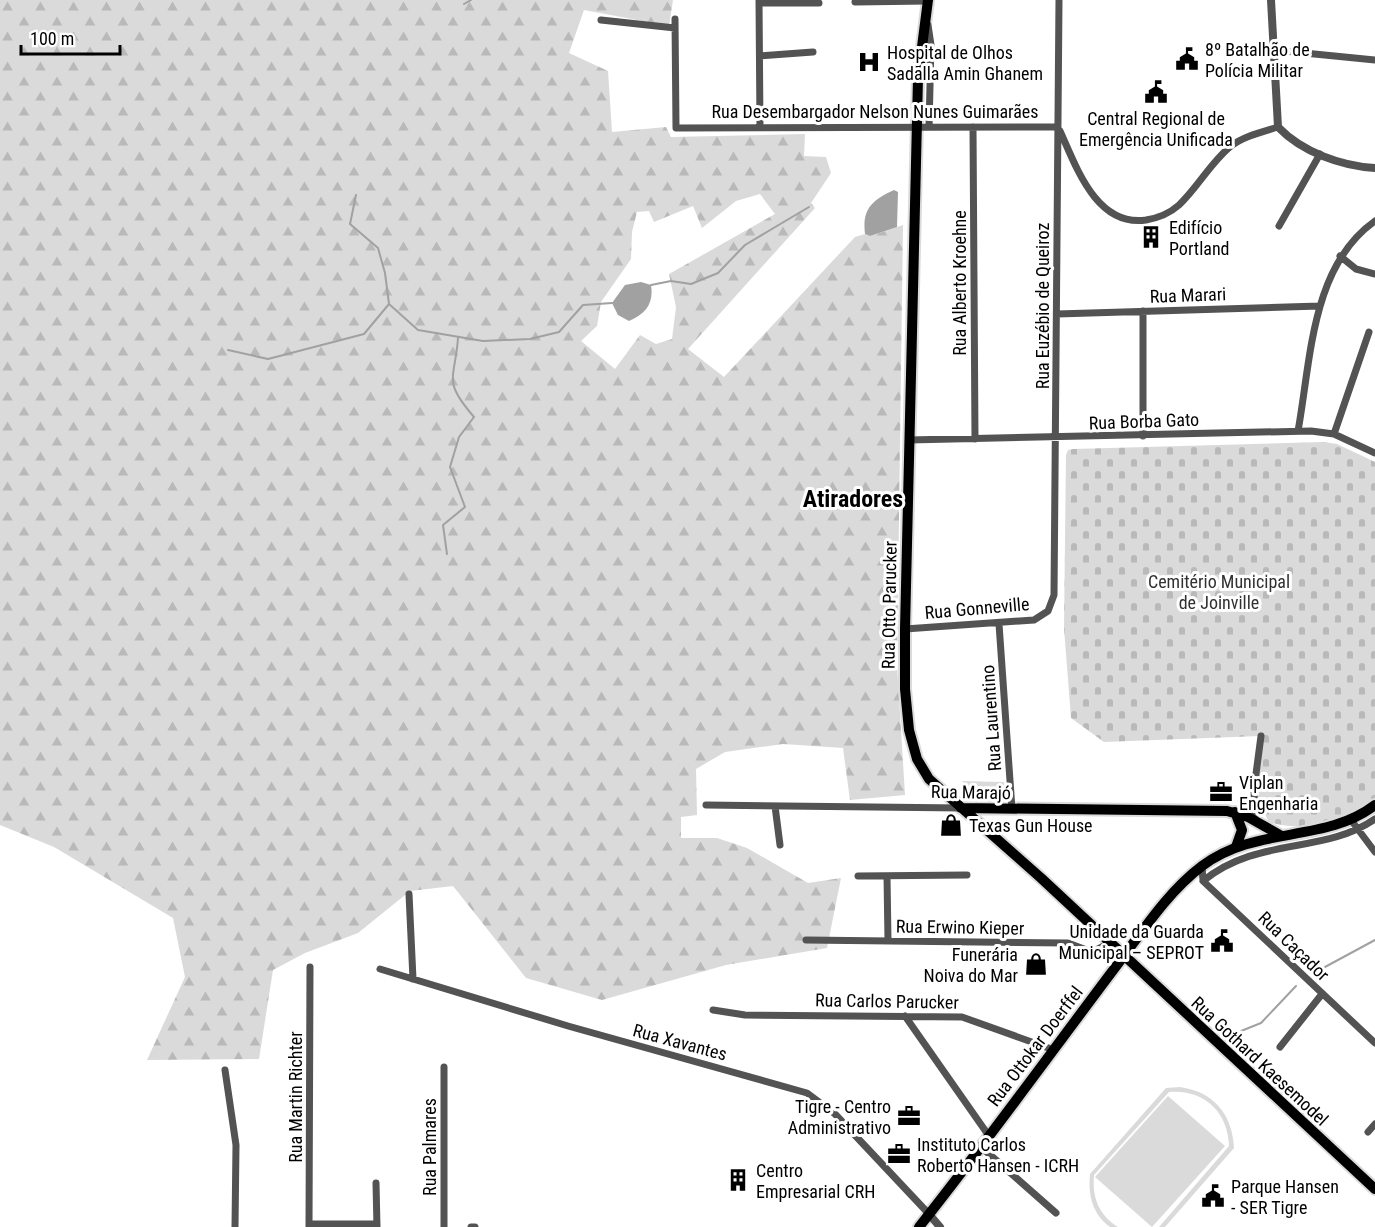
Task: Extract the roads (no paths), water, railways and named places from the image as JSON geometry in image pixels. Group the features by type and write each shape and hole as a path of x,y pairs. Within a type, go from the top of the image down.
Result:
{"main road":[{"name":"Rua Otto Parucker","path":"928,1 919,67 905,629 905,702 914,750 929,779 989,831 1124,956"},
{"name":"Rua Ottokar Doerffel","path":"920,1227 1172,894 1202,866 1236,847 1280,835 1354,825 1375,805"},
{"name":"Rua Marajó","path":"961,808 1235,812 1280,835"},
{"path":"989,831 986,818 996,809"},
{"path":"1235,812 1242,830 1236,847"},
{"path":"1109,943 1111,974"},
{"name":"Rua Gothard Kaesemodel","path":"1124,956 1375,1189"}],"street":[{"name":"Rua Euzébio de Queiroz","path":"1048,611 1056,586 1059,0"},
{"path":"1271,0 1278,127 1299,145 1320,154 1347,164 1375,168"},
{"path":"760,128 759,1 819,3"},
{"path":"855,2 928,1"},
{"name":"Rua Desembargador Nelson Nunes Guimarães","path":"675,19 676,128 1058,127 1092,194 1115,214 1134,221 1160,217 1176,208 1230,147 1245,138 1278,127"},
{"path":"601,20 675,28"},
{"path":"927,21 931,45 929,127"},
{"path":"1274,50 1375,60"},
{"path":"760,56 813,52"},
{"name":"Rua Alberto Kroehne","path":"973,127 975,439"},
{"path":"1279,226 1320,154"},
{"path":"1299,431 1320,306 1340,256 1355,237 1375,221"},
{"path":"1340,256 1356,270 1375,274"},
{"name":"Rua Marari","path":"1057,314 1320,306"},
{"path":"1143,311 1143,436"},
{"path":"1334,434 1369,332"},
{"name":"Rua Borba Gato","path":"909,440 1299,431 1334,434 1375,453"},
{"name":"Rua Gonneville","path":"905,629 1034,620 1048,611"},
{"name":"Rua Laurentino","path":"999,624 1012,809"},
{"path":"1255,821 1254,789 1261,736"},
{"name":"Rua Marajó","path":"706,805 961,808"},
{"path":"775,806 780,845"},
{"path":"1202,866 1203,880 1227,865 1255,853 1332,838 1354,825 1375,819"},
{"path":"1354,825 1375,852"},
{"path":"858,876 966,875"},
{"path":"887,876 888,941"},
{"name":"Rua Caçador","path":"1203,880 1375,1043"},
{"path":"409,894 413,979"},
{"name":"Rua Erwino Kieper","path":"806,940 1068,943 1092,952 1109,943"},
{"name":"Rua Martin Richter","path":"309,1225 310,967"},
{"name":"Rua Xavantes","path":"380,969 568,1026 807,1093 835,1114 929,1214"},
{"path":"1280,1047 1322,994"},
{"name":"Rua Carlos Parucker","path":"713,1010 745,1015 971,1018 1054,1050"},
{"path":"905,1016 988,1136"},
{"name":"Rua Palmares","path":"444,1067 444,1227"},
{"path":"225,1070 236,1145 235,1227"},
{"path":"1368,1132 1375,1124"},
{"path":"980,1146 1056,1213"},
{"path":"309,1225 377,1226 376,1183"},
{"path":"929,1214 940,1227"}],"waterway":[{"path":"464,4 471,0"},
{"path":"356,195 350,224 378,248 385,273 389,304 418,330 483,341 530,339 559,332 583,305 612,303"},
{"path":"651,285 671,281 691,284 718,273 745,245 809,207"},
{"path":"228,350 268,359 364,334 389,304"},
{"path":"447,554 443,525 465,507 450,467 459,437 474,417 454,387 453,372 458,338"},
{"path":"1312,974 1375,940"},
{"path":"1241,1031 1261,1023 1296,986"}],"place":[{"name":"8º Batalhão de Polícia Militar","path":"1187,59"},
{"name":"Hospital de Olhos Sadalla Amin Ghanem","path":"869,62"},
{"name":"Central Regional de Emergência Unificada","path":"1156,92"},
{"name":"Edifício Portland","path":"1151,237"},
{"name":"Viplan Engenharia","path":"1221,792"},
{"name":"Texas Gun House","path":"951,825"},
{"name":"Unidade da Guarda Municipal – SEPROT","path":"1222,941"},
{"name":"Funerária Noiva do Mar","path":"1036,964"},
{"name":"Tigre - Centro Administrativo","path":"909,1116"},
{"name":"Instituto Carlos Roberto Hansen - ICRH","path":"899,1154"},
{"name":"Centro Empresarial CRH","path":"738,1180"},
{"name":"Parque Hansen - SER Tigre","path":"1213,1196"}],"district":[{"name":"Atiradores","path":"853,499"}],"park label":[{"name":"Cemitério Municipal de Joinville","path":"1219,591"}]}
